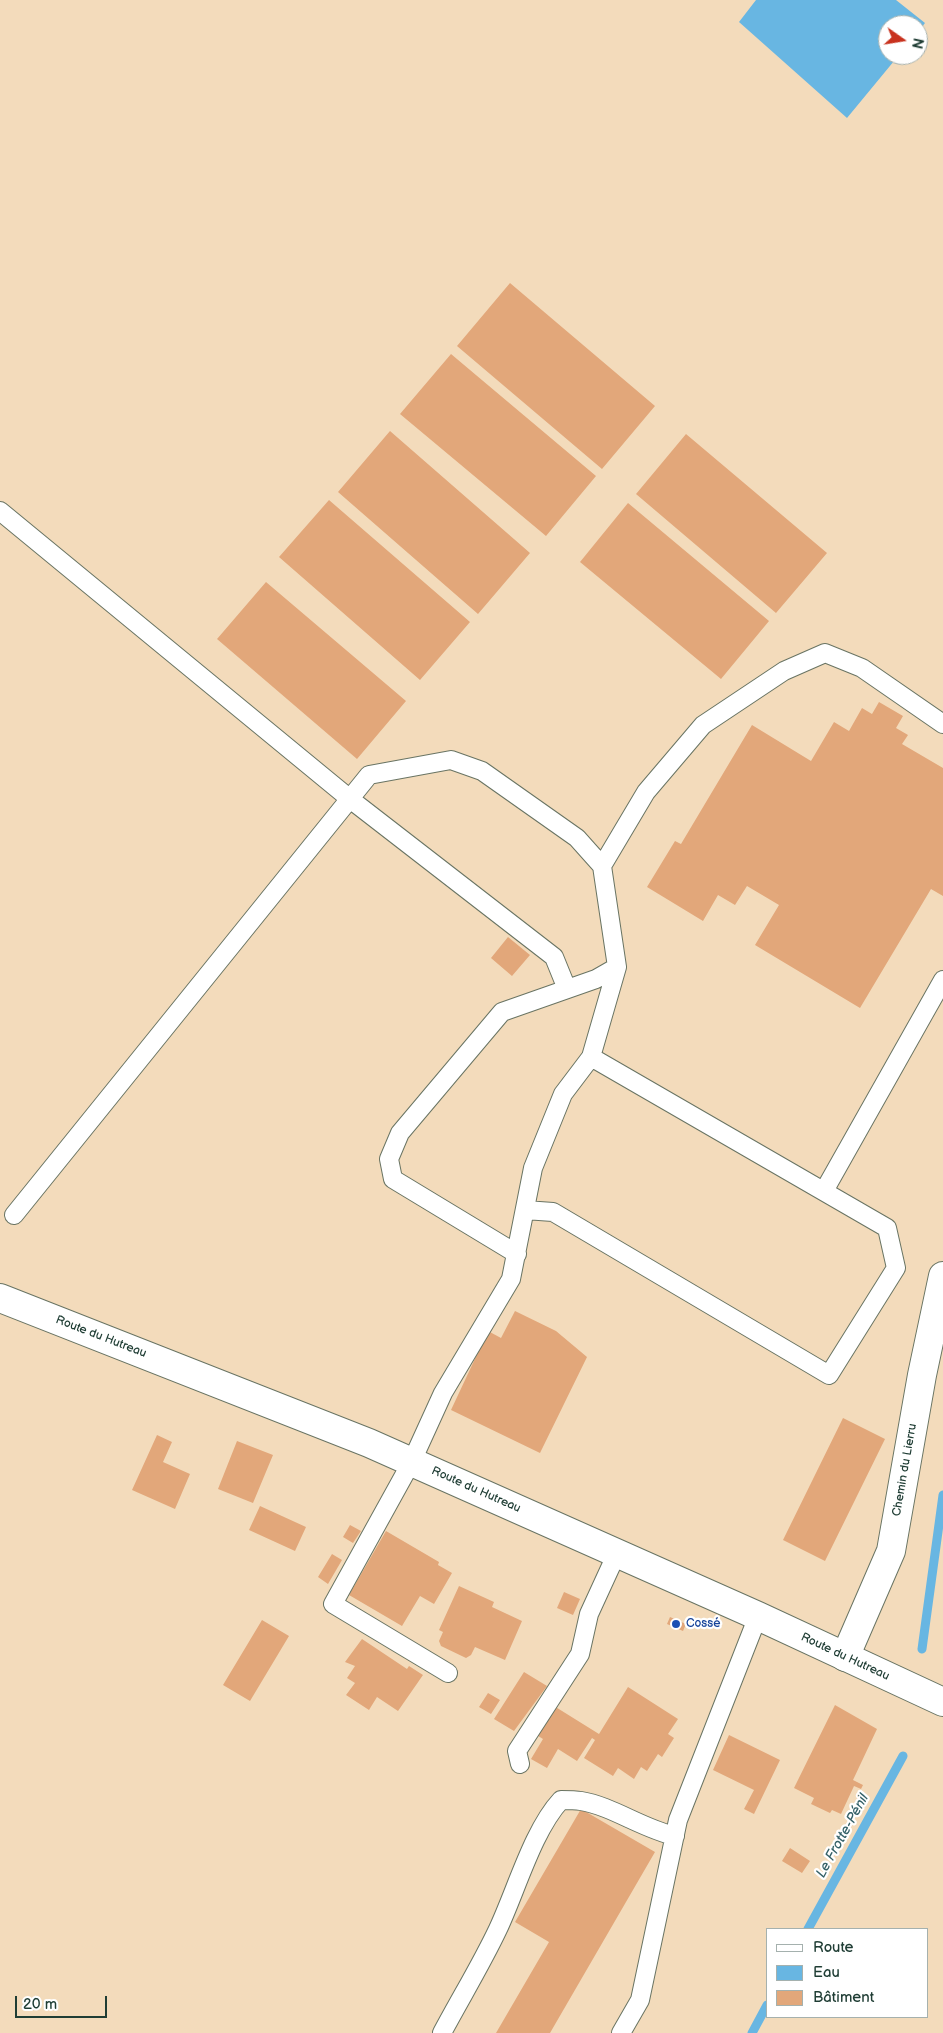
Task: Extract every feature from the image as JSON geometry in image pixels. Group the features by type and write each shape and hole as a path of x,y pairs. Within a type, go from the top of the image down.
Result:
{"street":[{"name":"Chemin du Lierru","path":"845,1657 891,1551 922,1375 943,1276"},
{"name":"Route du Hutreau","path":"0,1298 369,1442 758,1616 943,1702"}],"lane":[{"path":"0,511 350,799 554,956 567,989"},
{"path":"602,866 646,792 703,725 784,671 825,653 862,668 943,724"},
{"path":"14,1215 369,775 452,760 482,771 577,838 602,866 618,967 591,1057 563,1094 533,1168 511,1279 443,1393 412,1461 333,1604 448,1674"},
{"path":"517,1254 393,1179 389,1159 400,1133 502,1012 596,979 618,967"},
{"path":"824,1191 943,980"},
{"path":"525,1210 553,1212 829,1375 896,1268 887,1228 591,1057"},
{"path":"520,1764 517,1751 580,1654 589,1614 616,1553"},
{"path":"621,2033 640,2000 678,1820 758,1616"},
{"path":"442,2033 498,1930 528,1857 552,1810 562,1800 581,1801 598,1806 659,1832 675,1836"}],"water":[{"path":"756,0 896,0 915,15 878,15 878,65 891,65 847,118 739,22"}],"building":[{"path":"510,283 655,406 602,469 457,346"},
{"path":"451,354 596,476 546,536 400,414"},
{"path":"390,431 530,553 478,614 338,492"},
{"path":"686,434 827,553 776,613 636,494"},
{"path":"329,500 470,622 420,680 279,557"},
{"path":"628,503 769,621 721,679 580,562"},
{"path":"266,582 406,701 357,759 217,639"},
{"path":"879,702 903,716 896,728 908,735 902,744 943,768 943,896 931,889 860,1008 755,945 779,905 747,886 735,905 718,895 703,921 647,887 675,841 681,844 752,725 811,761 834,722 849,731 862,708 872,714"},
{"path":"508,937 530,955 512,976 491,958"},
{"path":"515,1311 556,1331 587,1357 540,1453 451,1410 488,1331 501,1338"},
{"path":"843,1418 885,1439 825,1561 783,1540"},
{"path":"157,1435 172,1442 163,1462 190,1474 175,1509 132,1490"},
{"path":"237,1441 273,1455 253,1503 218,1489"},
{"path":"260,1506 306,1527 295,1551 249,1530"},
{"path":"350,1525 361,1531 353,1543 343,1537"},
{"path":"386,1531 439,1562 438,1565 452,1573 434,1604 420,1596 402,1626 349,1595"},
{"path":"332,1554 342,1560 328,1584 318,1577"},
{"path":"459,1586 494,1602 492,1607 522,1621 505,1660 475,1647 471,1655 466,1658 441,1646 439,1641 443,1632 439,1630"},
{"path":"564,1592 580,1599 573,1615 557,1608"},
{"path":"670,1617 686,1624 683,1631 667,1624"},
{"path":"262,1620 289,1636 250,1701 223,1685"},
{"path":"362,1639 407,1669 409,1666 423,1675 398,1711 377,1697 369,1710 346,1695 355,1683 347,1678 355,1666 345,1662"},
{"path":"524,1672 547,1686 514,1731 494,1719"},
{"path":"628,1687 678,1719 668,1734 674,1738 662,1757 658,1754 647,1771 641,1767 634,1779 618,1768 613,1776 584,1758 595,1740 592,1738 577,1761 558,1749 547,1768 531,1759 543,1739 535,1734 554,1706 599,1734"},
{"path":"488,1693 500,1700 491,1714 479,1707"},
{"path":"835,1705 877,1729 853,1780 863,1785 861,1789 854,1786 841,1814 832,1810 830,1813 811,1804 814,1798 794,1788"},
{"path":"729,1735 780,1760 754,1814 744,1809 754,1790 713,1770"},
{"path":"581,1809 655,1852 550,2033 496,2033 549,1942 515,1922"},
{"path":"790,1848 810,1861 802,1873 782,1861"}],"waterway":[{"name":"Le Frotte-Pénil","path":"922,1649 943,1495"},
{"name":"Le Frotte-Pénil","path":"809,1928 903,1756"},
{"name":"Le Frotte-Pénil","path":"752,2033 766,2007"}],"place":[{"name":"Cossé","path":"676,1624"}]}
